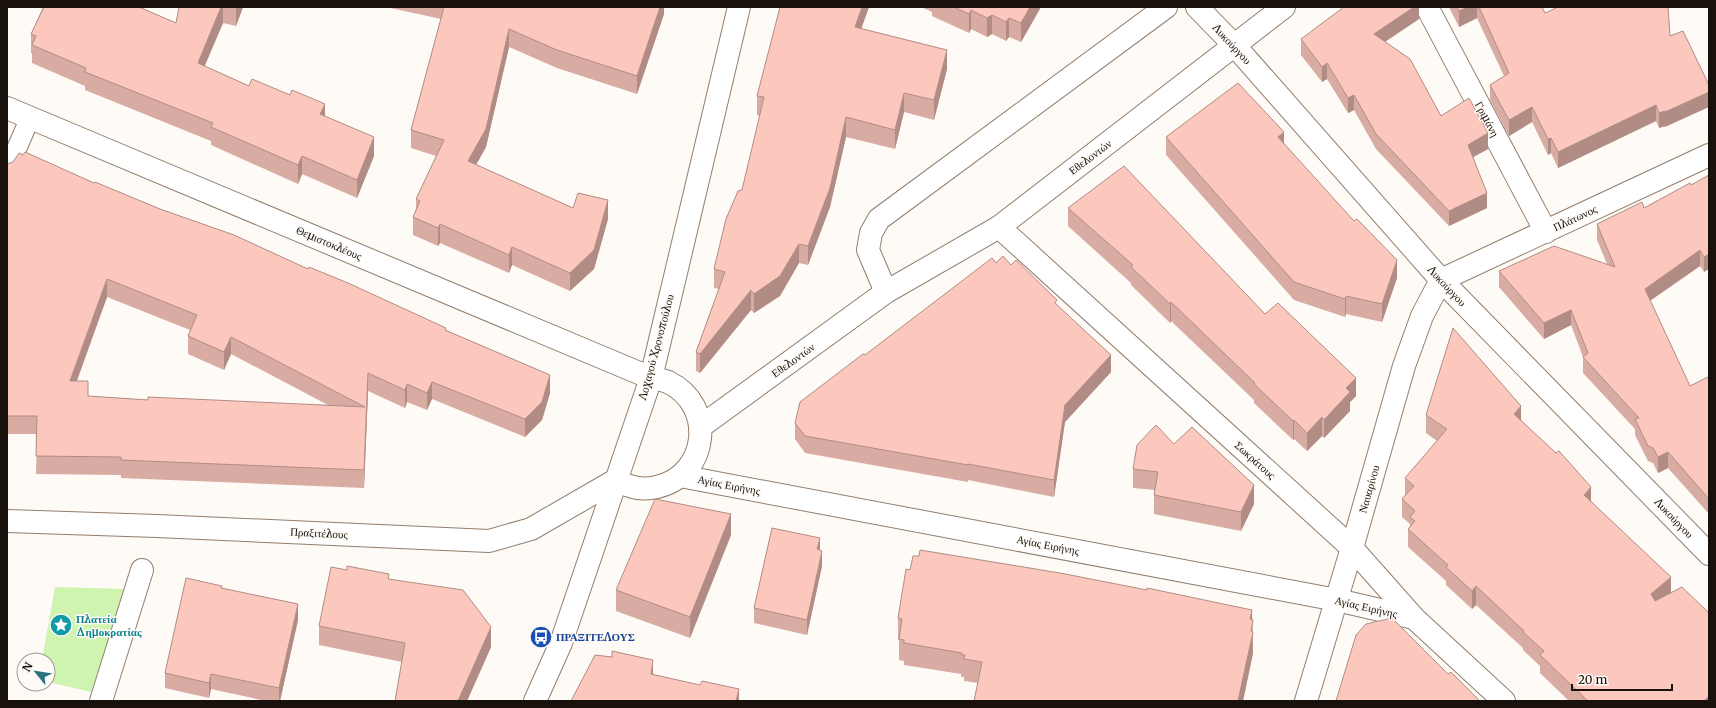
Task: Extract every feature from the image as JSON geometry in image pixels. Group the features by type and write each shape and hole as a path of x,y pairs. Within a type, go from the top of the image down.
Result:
{"street":[{"name":"Λοχαγού Χρονοπούλου","path":"535,701 561,643 650,378 739,7"},
{"path":"886,292 868,250 870,233 879,219 1166,7"},
{"name":"Λυκούργου","path":"1197,7 1235,46 1441,280 1709,554"},
{"name":"Εθελοντών","path":"700,427 886,292 999,227 1284,7"},
{"name":"Γριμάνη","path":"1427,7 1546,232"},
{"name":"Θεμιστοκλέους","path":"7,108 650,378 668,382 684,393 695,408 700,427 700,446 692,463 680,476"},
{"name":"Πλάτωνος","path":"1441,280 1709,155"},
{"name":"Σωκράτους","path":"999,227 1352,548 1414,618 1504,701"},
{"name":"Ναυαρίνου","path":"1306,701 1337,600 1404,366 1422,316 1441,280"},
{"path":"616,480 630,487 648,489 665,485 680,476"},
{"name":"Αγίας Ειρήνης","path":"680,476 1337,600 1414,618"},
{"name":"Πραξιτέλους","path":"7,521 157,526 490,541 531,529 616,480"},
{"path":"101,701 142,570"}],"lane":[{"path":"7,171 30,118"}],"green space":[{"path":"55,587 127,589 91,692 56,684 56,652 43,652"}],"building":[{"path":"44,7 139,7 176,23 179,7 221,7 198,63 249,86 252,79 290,95 292,90 325,104 320,114 374,137 357,180 302,156 298,165 211,127 213,123 85,72 86,68 32,45 36,36 31,34"},
{"path":"444,7 660,7 637,76 557,50 509,29 486,129 468,161 573,208 578,193 608,200 594,250 570,273 512,247 509,255 440,224 438,228 413,217 420,201 416,199 444,140 411,130"},
{"path":"780,7 862,7 855,27 947,50 934,100 904,93 895,130 846,117 830,188 808,246 799,244 780,276 754,294 751,290 700,354 696,352 725,272 714,269 726,219 738,191 742,190 764,97 757,96"},
{"path":"954,7 1030,7 1021,23 1009,18 1006,22 992,15 987,18 971,10 969,14"},
{"path":"1344,7 1414,7 1374,34 1410,59 1441,116 1469,98 1488,133 1468,145 1487,193 1449,211 1376,134 1354,95 1348,98 1327,63 1322,67 1301,39"},
{"path":"1457,7 1468,7 1459,11"},
{"path":"1479,7 1542,7 1545,13 1558,7 1668,7 1670,36 1683,31 1709,85 1709,92 1665,112 1659,113 1656,105 1558,152 1551,138 1548,139 1532,107 1509,120 1490,85 1509,73"},
{"path":"1238,83 1284,132 1278,137 1354,221 1357,219 1397,260 1382,304 1346,296 1345,299 1294,282 1166,137"},
{"path":"25,152 94,183 95,182 160,209 234,235 308,269 309,267 348,283 446,328 445,330 550,375 542,402 525,419 432,382 427,393 407,384 405,390 368,373 364,470 121,460 121,457 36,456 37,416 7,416 7,164 13,162 19,153 23,155","holes":["107,279 197,315 188,336 224,352 231,337 365,407 148,397 148,400 88,396 88,381 70,381"]},
{"path":"1124,166 1265,314 1278,303 1356,378 1346,388 1350,392 1324,420 1322,417 1307,433 1254,384 1255,383 1171,302 1170,304 1131,267 1133,265 1068,208"},
{"path":"1709,175 1709,254 1704,257 1700,250 1645,289 1690,386 1708,377 1709,379 1709,499 1668,452 1658,457 1653,448 1648,446 1635,419 1639,418 1583,357 1588,353 1571,310 1544,323 1499,271 1554,246 1615,267 1597,224 1642,202 1644,208 1690,183 1691,185"},
{"path":"1003,256 1011,265 1016,260 1057,300 1055,303 1111,355 1065,405 1054,480 805,436 795,423 800,402 863,354 865,355 992,258 996,263"},
{"path":"1453,328 1521,406 1514,414 1556,453 1559,451 1591,487 1584,495 1671,577 1651,594 1655,601 1682,587 1709,613 1709,696 1704,701 1588,701 1540,655 1544,651 1523,632 1524,631 1476,586 1472,591 1446,567 1448,565 1408,529 1415,521 1410,517 1415,511 1402,499 1414,486 1405,478 1447,429 1426,415"},
{"path":"1156,425 1174,444 1192,427 1254,485 1241,512 1154,495 1158,472 1133,469 1137,445"},
{"path":"655,499 731,514 690,617 616,590"},
{"path":"772,528 820,538 817,549 822,551 807,620 754,608"},
{"path":"920,550 1060,573 1147,590 1147,588 1252,610 1250,619 1253,620 1251,631 1253,632 1238,701 974,701 982,662 964,659 965,655 961,655 962,653 904,643 904,640 899,639 902,619 898,618 906,569 910,570 913,556 919,556"},
{"path":"347,566 389,574 388,579 463,590 491,627 458,701 395,701 405,643 319,626 331,567 347,570"},
{"path":"186,578 222,586 221,588 298,604 279,688 211,674 209,683 165,673"},
{"path":"1392,618 1448,674 1451,672 1480,701 1336,701 1356,635 1366,624"},
{"path":"612,651 653,660 651,674 700,685 702,681 739,689 736,701 571,701 595,655 612,657"}],"place":[{"name":"Πλατεία Δημοκρατίας","path":"61,625"},
{"name":"ΠΡΑΞΙΤΕΛΟΥΣ","path":"541,637"}]}
